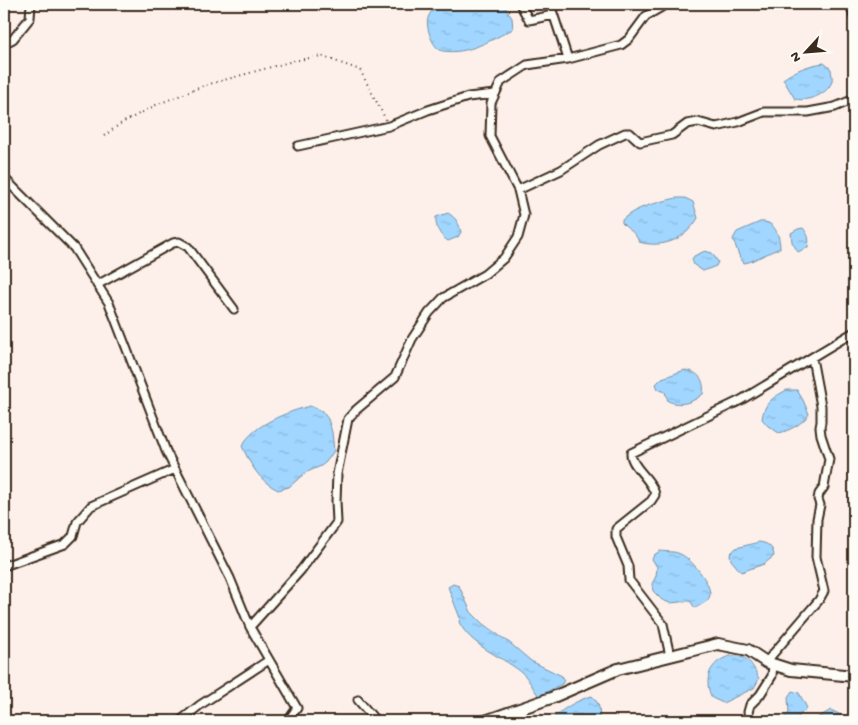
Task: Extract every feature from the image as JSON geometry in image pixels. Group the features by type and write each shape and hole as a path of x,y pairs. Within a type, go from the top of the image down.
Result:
{"main road":[{"path":"485,721 551,698 618,669 718,644 748,650 769,663 791,670 854,676"}],"street":[{"path":"4,44 13,39 30,18 31,4"},
{"path":"520,4 529,20 553,15"},
{"path":"550,4 568,59"},
{"path":"250,627 301,570 337,522 337,474 348,420 356,410 395,377 412,339 428,313 444,298 485,274 504,258 518,237 524,215 518,190 490,136 491,103 500,82 527,65 568,59 621,45 646,16 667,4"},
{"path":"850,4 854,17"},
{"path":"298,146 389,126 428,110 468,97 495,94"},
{"path":"518,190 561,170 599,145 625,133 630,133 640,142 672,135 687,124 698,122 716,127 738,122 764,112 808,112 835,107 854,99"},
{"path":"4,178 74,248 108,303 166,451 230,578 250,627 297,708 288,721"},
{"path":"97,285 173,243 179,242 188,247 234,309"},
{"path":"670,656 663,624 630,580 628,566 616,537 616,529 655,495 653,486 632,459 631,453 741,400 854,332"},
{"path":"751,721 748,712 750,705 760,695 772,676 769,663 824,591 816,557 816,544 820,505 818,499 824,487 829,459 821,435 821,406 812,358"},
{"path":"4,566 65,544 73,536 77,522 91,506 175,469"},
{"path":"180,721 200,705 269,660"},
{"path":"358,700 376,721"}],"path":[{"path":"104,136 120,124 156,105 206,85 293,60 321,56 360,70 369,84 389,126"}],"water":[{"path":"441,4 503,4 512,18 513,29 470,49 452,52 439,50 433,42 427,22 432,11"},
{"path":"824,63 831,69 832,80 830,86 822,94 811,98 795,99 783,79 802,68"},
{"path":"676,198 685,198 693,202 698,218 687,232 680,237 657,244 639,242 634,233 622,223 622,220 628,215 640,208"},
{"path":"448,213 457,221 461,232 458,237 448,241 439,231 436,217"},
{"path":"760,222 769,223 775,229 779,238 780,248 744,263 740,258 733,239 737,232"},
{"path":"803,228 808,237 808,247 798,252 792,242 791,233"},
{"path":"705,251 712,253 718,262 716,266 703,271 694,265 692,259 694,256"},
{"path":"685,370 694,373 700,378 703,385 703,394 682,404 668,401 665,392 658,389 656,384 662,378"},
{"path":"787,390 797,390 809,414 796,426 779,433 768,426 762,419 763,413 770,401"},
{"path":"310,406 322,411 328,419 332,432 334,451 321,466 305,473 289,487 278,490 260,477 242,446 254,431 263,425 282,415"},
{"path":"759,542 769,546 774,556 764,564 741,572 731,560 730,554 736,548"},
{"path":"660,551 678,553 695,566 704,578 709,590 710,595 706,601 695,608 690,601 670,603 662,600 653,591 652,584 656,576 657,567 652,559"},
{"path":"453,584 459,586 471,612 483,624 531,661 562,676 564,680 562,684 539,696 520,671 486,650 471,638 459,622 460,618 448,587"},
{"path":"730,656 741,657 749,661 759,679 754,688 723,703 712,698 709,691 708,678 717,663"},
{"path":"792,691 799,693 807,708 794,721 776,721 789,713 788,697"},
{"path":"592,696 599,708 598,721 551,721 569,706"},
{"path":"831,710 841,715 844,721 812,721"}]}
